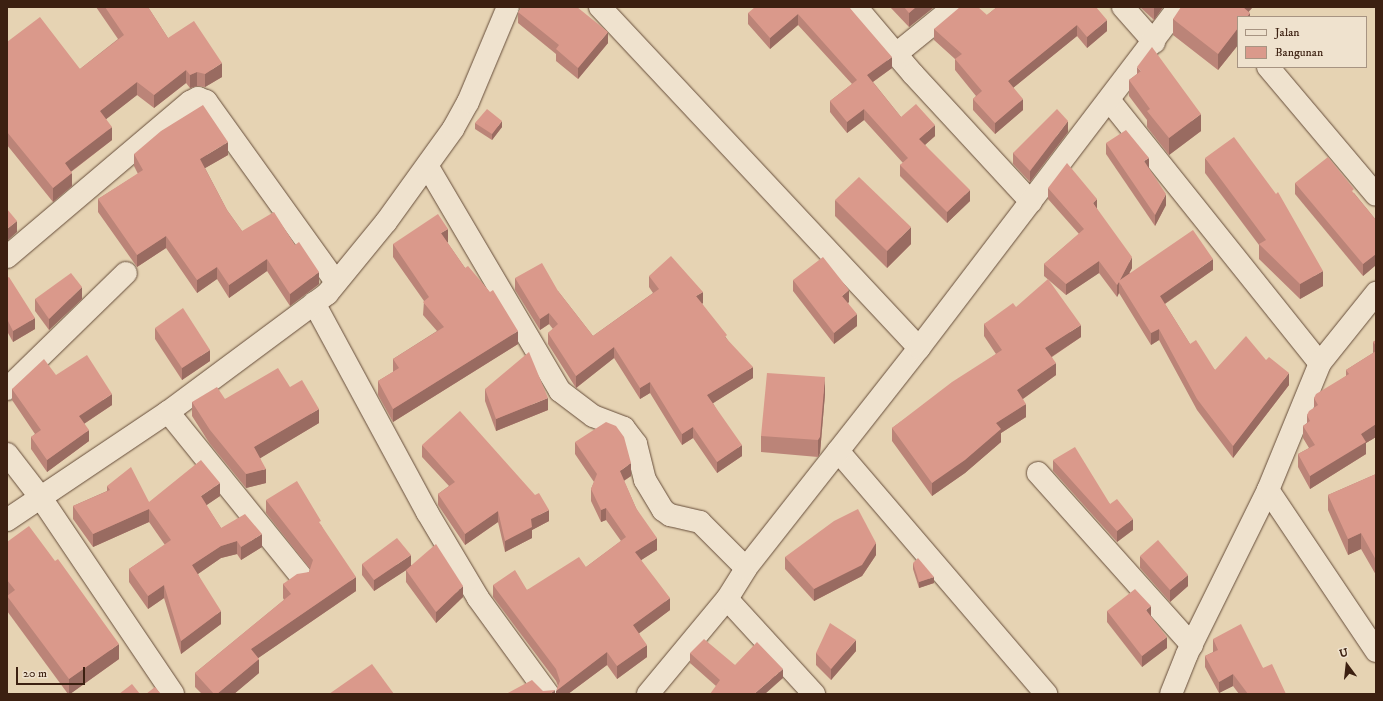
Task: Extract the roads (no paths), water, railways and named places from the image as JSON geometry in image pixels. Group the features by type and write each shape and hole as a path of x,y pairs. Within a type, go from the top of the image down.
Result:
{"street":[{"path":"7,520 168,412 327,294 428,167 468,102 508,7"},
{"path":"600,7 919,348"},
{"path":"856,7 896,54 1031,202"},
{"path":"896,54 954,7"},
{"path":"1123,7 1154,42"},
{"path":"648,694 727,599 746,568 919,348 1154,42 1179,7"},
{"path":"1269,68 1376,195"},
{"path":"7,258 190,102 198,98 206,101 336,282"},
{"path":"1109,100 1320,363"},
{"path":"428,167 560,391 594,416 624,428 636,444 645,480 663,510 670,515 700,522 746,568"},
{"path":"7,389 126,273"},
{"path":"1178,690 1192,645 1268,490 1320,363 1376,294"},
{"path":"314,303 428,512 478,598 548,694"},
{"path":"168,412 301,576"},
{"path":"838,451 1046,694"},
{"path":"7,454 41,498 173,694"},
{"path":"1038,473 1192,645"},
{"path":"1268,490 1376,651"},
{"path":"727,599 814,694"}]}
